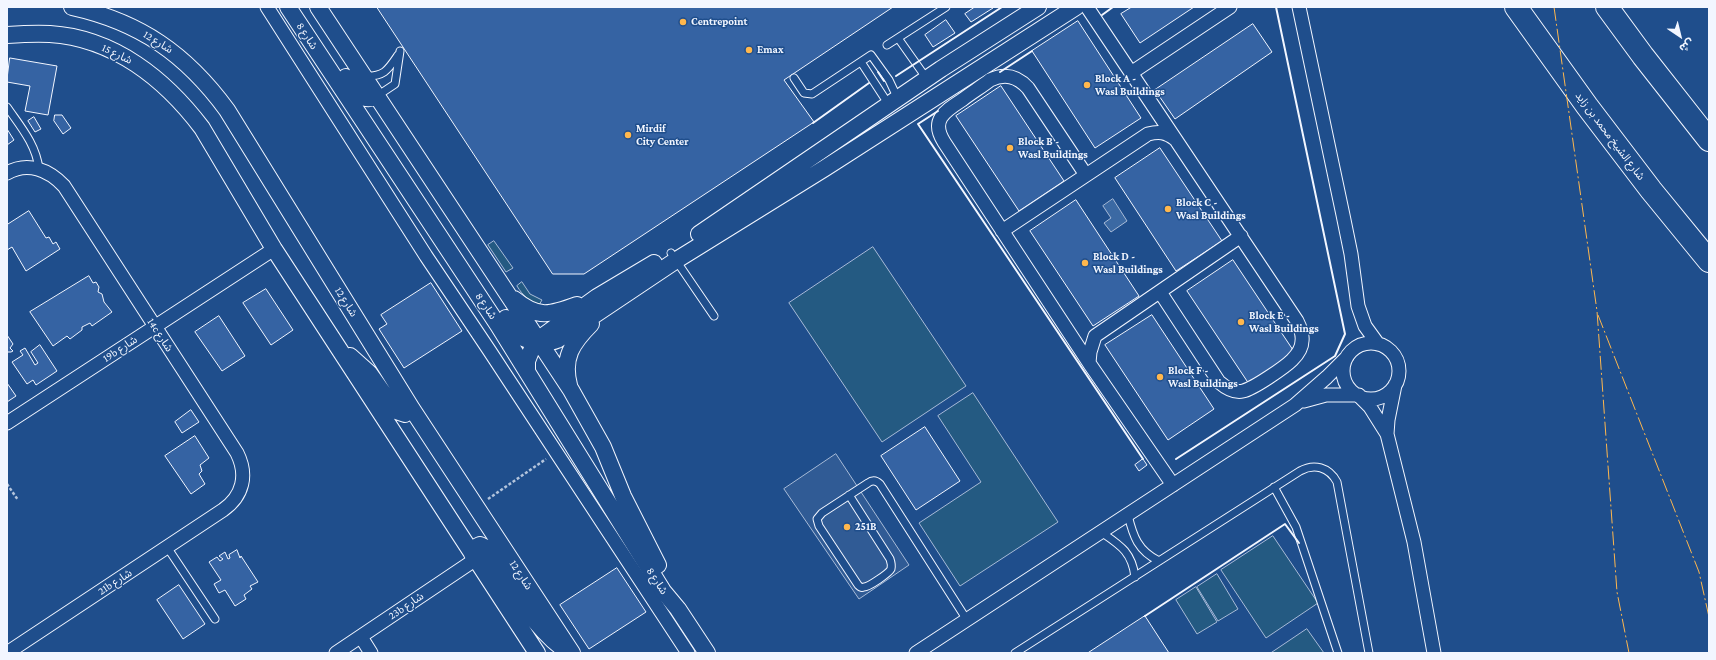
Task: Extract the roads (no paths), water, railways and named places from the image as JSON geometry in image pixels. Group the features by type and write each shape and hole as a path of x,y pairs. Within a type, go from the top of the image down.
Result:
{"highway":[{"name":"شارع الشيخ محمد بن زايد","path":"1516,7 1591,112 1651,190 1709,261"},
{"path":"1607,7 1643,56 1709,140"}],"street":[{"name":"شارع 12","path":"72,7 116,20 156,39 189,65 214,92 227,110 412,409 477,506 570,653"},
{"path":"267,7 426,256 688,653"},
{"name":"شارع 8","path":"288,7 498,325 663,591 678,609 708,653"},
{"name":"شارع 8","path":"318,7 571,390 603,447 623,496 673,593 678,609"},
{"path":"527,371 531,351 550,330 603,302 673,257 927,79 1038,7"},
{"path":"986,63 995,49 1001,44 1057,7"},
{"path":"673,257 825,168 986,63 1076,7"},
{"path":"1087,7 1297,321 1302,330 1302,341 1299,351 1292,360 1251,388 1243,391 1234,391 1225,388 1218,382 1160,292"},
{"path":"1131,73 1230,7"},
{"path":"1299,7 1344,215 1358,306 1366,326 1378,344"},
{"name":"شارع 15","path":"7,35 51,34 71,37 108,48 130,60 162,83 202,128 274,249"},
{"path":"318,53 336,63 360,95 368,98 377,96"},
{"path":"1086,175 1022,82 1015,78 1006,76 998,77 984,85 946,110 939,122 938,129 944,142 1089,364 1173,485"},
{"path":"825,168 848,145 893,115 898,105 894,102"},
{"path":"1002,231 1148,134 1162,132 1175,138"},
{"path":"7,173 19,168 39,169"},
{"name":"14c شارع","path":"39,169 53,176 64,186 237,453 241,462 243,480 241,489 234,501 223,510"},
{"path":"1068,331 1081,336 1095,336 1241,236"},
{"path":"274,249 537,653"},
{"name":"19b شارع","path":"7,423 274,249"},
{"path":"448,251 454,251 465,258 518,336 527,340 538,342"},
{"path":"507,294 533,312 546,314 603,302"},
{"path":"571,390 566,371 569,353 603,302"},
{"path":"1089,364 1090,352 1095,336"},
{"path":"916,653 931,649 967,620 1295,405 1317,387 1352,350 1366,344 1378,344 1389,349 1398,362 1399,370 1388,420 1387,434 1414,542 1434,653"},
{"path":"342,352 357,360 363,366 396,411 404,414 412,409"},
{"path":"1347,357 1343,372 1348,387 1370,407 1387,434"},
{"path":"1295,405 1326,395 1342,394 1376,398 1390,391 1395,385"},
{"name":"21b شارع","path":"7,653 223,510"},
{"path":"474,557 476,547 480,545 488,549 539,626 555,642 570,653"},
{"name":"23b شارع","path":"336,653 474,557"},
{"path":"361,637 371,653"}],"lane":[{"path":"887,45 946,7"},
{"path":"898,38 927,79"},
{"path":"364,76 376,76 387,72 400,51 395,84 377,96"},
{"path":"794,78 802,91 809,94 871,55 889,80 894,102"},
{"path":"861,62 894,102"},
{"path":"7,107 33,145 39,169"},
{"path":"673,257 714,316"},
{"path":"1015,653 1274,487 1305,468 1312,467 1324,468 1334,476 1339,488 1369,653"},
{"path":"849,495 892,564 887,573 865,587 860,587 856,583 817,522 820,514 870,481 876,481 880,484 967,620"},
{"path":"1274,487 1296,527 1338,653"},
{"path":"1128,515 1133,534 1140,548 1158,561"},
{"path":"1101,532 1123,548 1132,561 1135,576"},
{"path":"167,547 215,618"}],"place":[{"name":"Centrepoint","path":"683,22"},
{"name":"Emax","path":"749,50"},
{"name":"Block A - Wasl Buildings","path":"1087,85"},
{"name":"Mirdif City Center","path":"628,135"},
{"name":"Block B - Wasl Buildings","path":"1010,148"},
{"name":"Block C - Wasl Buildings","path":"1168,209"},
{"name":"Block D - Wasl Buildings","path":"1085,263"},
{"name":"Block E - Wasl Buildings","path":"1241,322"},
{"name":"Block F - Wasl Buildings","path":"1160,377"},
{"name":"251B","path":"847,527"}]}
